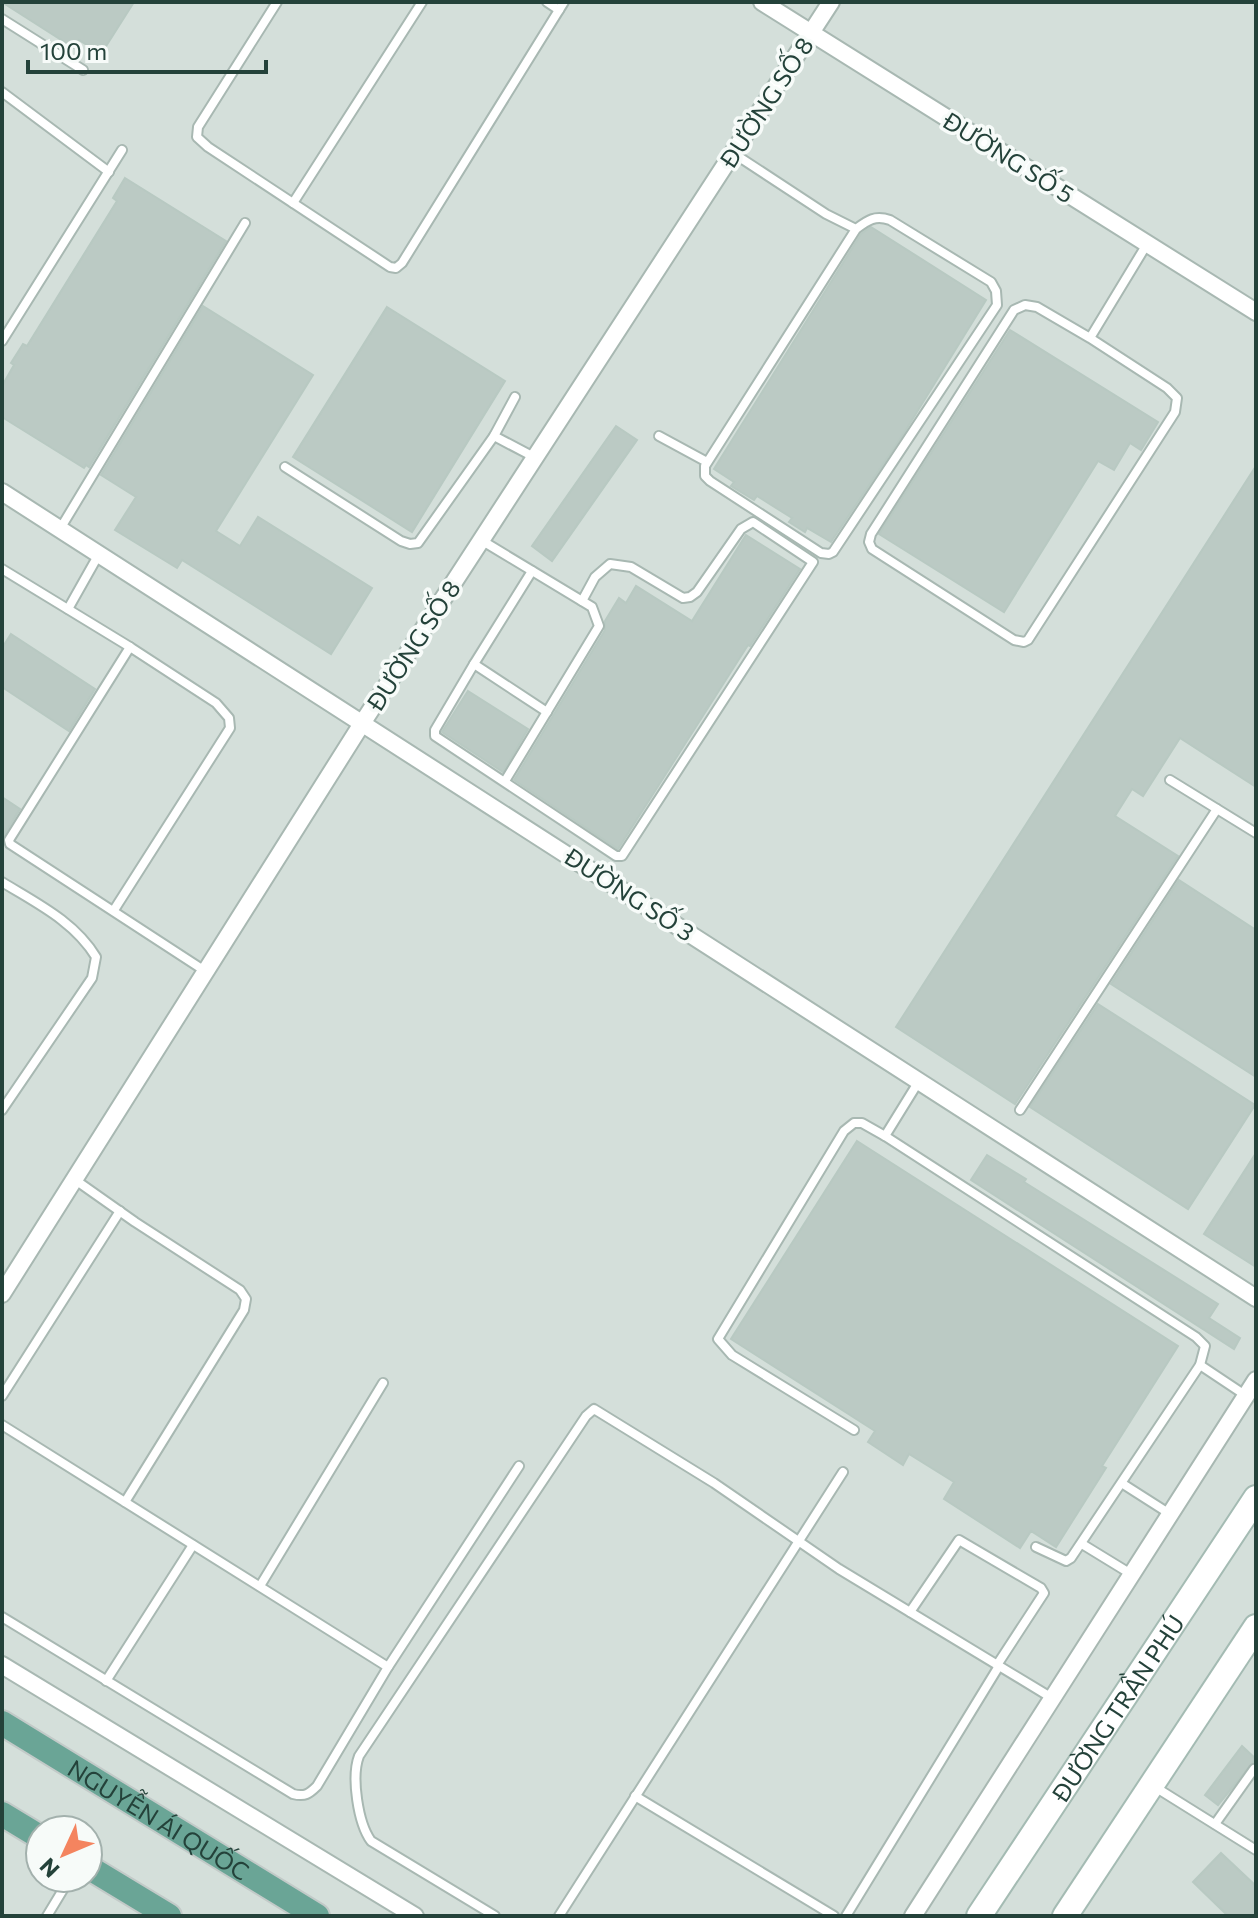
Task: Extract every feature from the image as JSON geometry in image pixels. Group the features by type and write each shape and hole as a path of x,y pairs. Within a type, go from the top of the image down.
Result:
{"main road":[{"name":"ĐƯỜNG TRẦN PHÚ","path":"979,1916 1256,1498"},
{"path":"1065,1916 1256,1627"},
{"name":"NGUYỄN ÁI QUỐC","path":"2,1723 317,1916"},
{"path":"2,1814 24,1827"},
{"path":"104,1877 169,1916"}],"street":[{"name":"ĐƯỜNG SỐ 5","path":"762,2 1256,312"},
{"name":"ĐƯỜNG SỐ 8","path":"3,1292 363,722 831,2"},
{"name":"ĐƯỜNG SỐ 3","path":"2,492 1256,1298"},
{"path":"913,1916 1256,1380"},
{"path":"2,1665 415,1916"}],"lane":[{"path":"277,2 198,127 197,137 390,267 396,268 562,6 547,2"},
{"path":"293,203 422,2"},
{"path":"2,19 83,70"},
{"path":"2,92 109,172"},
{"path":"2,341 122,150"},
{"path":"733,153 826,214 856,229"},
{"path":"880,217 890,220 991,282 996,291 997,305 829,554 821,553 705,476 707,462 856,229 880,217"},
{"path":"60,529 245,223"},
{"path":"1090,338 1147,244"},
{"path":"1025,305 1037,307 1090,338 1167,388 1177,398 1175,412 1028,640 1014,640 872,549 869,542 871,534 969,376 1014,310 1025,305"},
{"path":"285,467 401,541 418,543 494,436 515,397"},
{"path":"494,436 535,457"},
{"path":"659,436 707,462"},
{"path":"532,571 435,730 435,736 616,856 622,856 813,562 753,522 741,529 697,592 690,597 683,598 631,567 610,564 595,577 582,601"},
{"path":"481,540 592,607 599,626 505,781"},
{"path":"68,609 99,554"},
{"path":"3,572 130,647 216,703 229,718 230,728 114,910"},
{"path":"130,647 6,842 205,971"},
{"path":"474,664 547,712"},
{"path":"1170,780 1256,833"},
{"path":"1020,1110 1217,809"},
{"path":"2,882 58,916 86,940 96,957 92,978 2,1110"},
{"path":"885,1136 919,1081"},
{"path":"854,1430 732,1355 718,1339 844,1131 854,1123 862,1123 1196,1337 1205,1346 1200,1365 1071,1558 1066,1561 1036,1547"},
{"path":"74,1179 240,1290 246,1299 244,1310 125,1502"},
{"path":"2,1396 120,1211"},
{"path":"1200,1365 1246,1396"},
{"path":"260,1586 383,1383"},
{"path":"495,1916 371,1841 362,1825 355,1767 359,1756 586,1416 594,1409 714,1483 910,1612 1052,1698"},
{"path":"2,1425 388,1667"},
{"path":"2,1617 293,1794 308,1794 317,1786 388,1667 519,1466"},
{"path":"559,1916 843,1472"},
{"path":"1123,1484 1170,1514"},
{"path":"846,1916 1044,1593 1041,1588 959,1540 910,1612"},
{"path":"1082,1544 1131,1575"},
{"path":"106,1681 193,1545"},
{"path":"1215,1824 1254,1769"},
{"path":"1152,1785 1256,1850"},
{"path":"635,1796 834,1916"},
{"path":"47,1916 60,1894"}],"shaded area":[{"path":"2,2 1256,2 1256,1916 2,1916"}],"building":[{"path":"2,2 134,2 101,54 79,40 74,48"},
{"path":"125,178 226,241 89,467 86,465 84,468 2,417 2,386 14,365 11,363 23,344 27,346 117,201 113,198"},
{"path":"871,227 986,300 904,433 831,542 807,528 805,532 789,522 792,518 757,496 754,500 731,486 734,482 714,469 861,234"},
{"path":"203,306 313,375 216,531 240,546 258,517 372,588 331,654 182,560 177,568 115,530 136,497 101,475"},
{"path":"387,307 505,381 412,532 293,457"},
{"path":"1010,330 1158,422 1141,450 1130,443 1114,470 1098,461 1004,612 879,534"},
{"path":"616,426 637,440 552,561 532,546"},
{"path":"1256,466 1256,787 1180,738 1143,796 1132,789 1115,816 1178,856 1015,1104 896,1027"},
{"path":"746,535 800,569 618,849 514,780 605,630 605,621 619,598 626,603 636,586 692,621"},
{"path":"11,634 95,689 69,731 2,687 2,648"},
{"path":"468,691 528,729 503,772 442,732"},
{"path":"2,797 20,809 3,837 2,847"},
{"path":"1179,880 1256,930 1256,1077 1111,984"},
{"path":"1098,1004 1255,1105 1188,1209 1030,1107"},
{"path":"857,1141 1178,1346 1102,1466 1106,1468 1056,1547 1031,1531 1020,1548 944,1499 954,1482 909,1454 903,1465 868,1442 875,1431 731,1339"},
{"path":"1256,1153 1256,1267 1204,1234"},
{"path":"987,1155 1026,1179 1024,1182 1218,1304 1209,1318 1240,1338 1234,1349 971,1180"},
{"path":"1242,1746 1256,1759 1218,1805 1205,1795"},
{"path":"1221,1853 1256,1886 1256,1916 1228,1916 1193,1882"}]}
